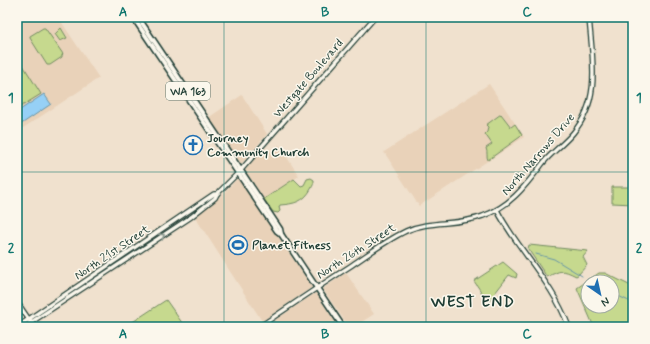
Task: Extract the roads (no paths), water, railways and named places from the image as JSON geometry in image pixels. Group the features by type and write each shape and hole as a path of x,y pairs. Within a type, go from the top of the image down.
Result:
{"main road":[{"name":"WA 163","path":"133,17 239,172"},
{"name":"WA 163","path":"138,17 277,231 281,234 343,327"},
{"name":"Westgate Boulevard","path":"239,172 375,17"},
{"name":"North Narrows Drive","path":"569,327 560,306 551,291 497,210 509,203 521,192 546,159 573,133 584,116 591,97 594,81 589,17"},
{"name":"North 21st Street","path":"17,327 30,321 191,217 215,198 239,172"},
{"name":"North 21st Street","path":"24,327 30,321 214,194 218,194"},
{"name":"North 26th Street","path":"259,327 387,242 410,229 425,225 472,220 497,210"},
{"path":"17,302 34,327"}],"water":[{"path":"44,94 51,104 17,127 17,112"}],"waterway":[{"path":"536,254 554,259 580,275"},
{"path":"620,297 633,303"}],"place":[{"name":"Journey Community Church","path":"193,145"},
{"name":"Planet Fitness","path":"238,245"}],"district":[{"name":"WEST END","path":"473,301"}]}
